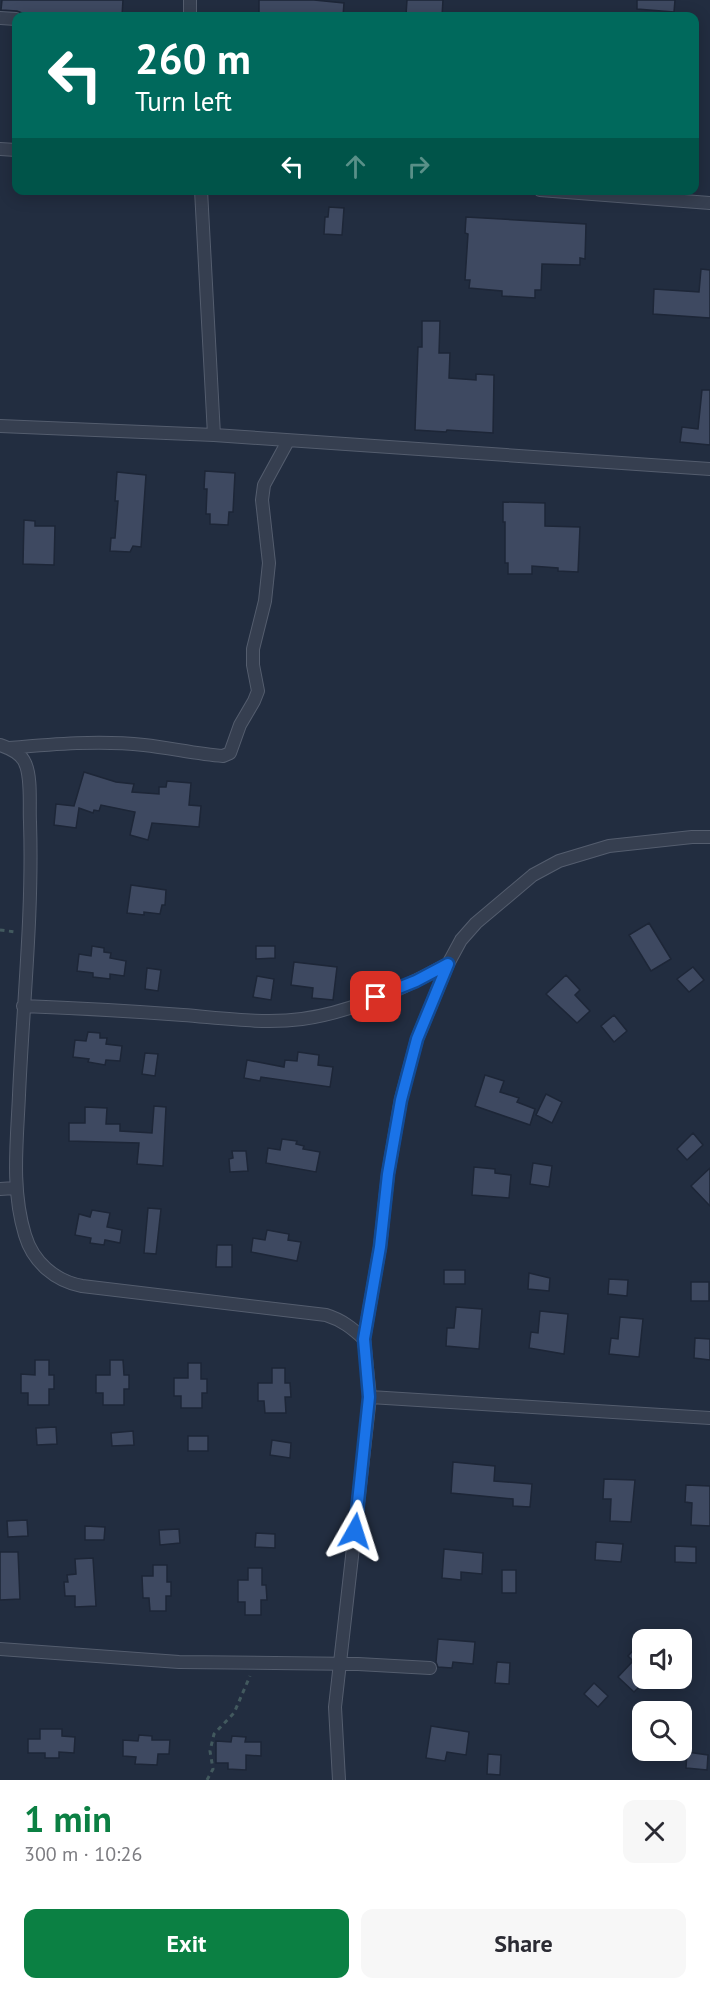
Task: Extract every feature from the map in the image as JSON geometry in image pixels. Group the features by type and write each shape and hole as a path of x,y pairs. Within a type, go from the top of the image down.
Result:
{"street":[{"path":"201,195 214,435"},
{"path":"605,195 710,203"},
{"path":"0,426 214,435 710,469"},
{"path":"5,747 102,743 143,745 223,756 230,753 240,725 258,691 253,665 253,649 265,601 268,563 262,500 264,485 288,441"},
{"path":"5,747 22,757 26,764 28,778 29,934 22,1006 15,1188 25,1236 38,1261 66,1283 326,1315 349,1325 364,1339"},
{"path":"339,1780 335,1707 369,1397 364,1339 401,1100 417,1039 460,940 476,923 533,875 559,861 609,846 710,837"},
{"path":"22,1006 260,1020 301,1019 328,1014 376,997 416,981 448,964"},
{"path":"0,1189 15,1188"},
{"path":"369,1397 709,1419"},
{"path":"0,1649 179,1662 430,1668"}],"path":[{"path":"207,1780 213,1769 210,1751 214,1734 234,1713 256,1663"}],"building":[{"path":"2,0 123,0 122,12 1,10"},
{"path":"259,0 314,0 344,3 343,12 259,12"},
{"path":"407,0 443,0 442,12 406,12"},
{"path":"637,0 675,0 674,12 637,9"},
{"path":"329,207 344,208 342,235 324,234 325,217 328,217"},
{"path":"466,217 586,224 585,259 580,258 580,265 542,264 541,290 535,290 535,298 502,296 502,291 469,288 470,280 465,280 468,234 465,233"},
{"path":"701,269 710,270 710,318 653,314 654,289 699,292"},
{"path":"422,321 440,321 439,353 450,353 449,378 476,380 476,374 494,375 493,433 415,430 418,347 422,347"},
{"path":"702,390 710,390 710,445 680,442 682,427 698,429"},
{"path":"205,471 235,473 233,512 229,512 228,525 210,524 210,514 206,514"},
{"path":"117,472 146,475 141,547 133,546 130,552 110,551 111,538 115,538 118,501 115,501"},
{"path":"503,502 545,503 545,526 580,527 578,572 532,566 532,574 508,574 508,563 505,563"},
{"path":"24,520 35,521 35,526 55,526 54,565 23,564"},
{"path":"84,772 116,782 134,784 132,792 159,794 159,787 166,787 167,781 191,783 189,805 201,806 199,827 152,823 148,840 130,835 135,812 101,805 99,811 94,810 93,813 79,808 76,828 54,825 56,804 74,806"},
{"path":"131,885 166,890 165,905 162,905 160,914 127,913"},
{"path":"649,923 671,959 651,971 629,935"},
{"path":"92,946 104,948 104,952 111,953 110,958 126,961 124,976 110,974 110,979 93,977 93,973 77,971 79,954 91,956"},
{"path":"256,946 275,946 275,958 256,959"},
{"path":"294,962 337,967 333,1000 312,998 313,988 291,985"},
{"path":"693,967 704,980 689,992 677,979"},
{"path":"147,968 161,970 158,991 145,989"},
{"path":"566,975 580,990 575,995 590,1011 577,1023 546,994"},
{"path":"257,976 274,979 271,1000 253,997"},
{"path":"614,1015 627,1031 614,1042 601,1026"},
{"path":"88,1032 100,1033 100,1038 107,1038 106,1044 122,1046 120,1061 106,1060 105,1065 88,1062 89,1059 73,1057 75,1040 86,1041"},
{"path":"298,1052 319,1055 318,1065 333,1067 330,1087 261,1077 260,1081 244,1078 247,1060 284,1067 285,1060 297,1061"},
{"path":"145,1053 158,1054 155,1076 142,1074"},
{"path":"485,1075 504,1081 500,1092 519,1098 517,1102 535,1109 530,1125 475,1106"},
{"path":"546,1094 562,1102 552,1123 536,1115"},
{"path":"154,1106 166,1107 163,1166 137,1164 139,1143 69,1141 69,1123 85,1123 85,1107 107,1108 106,1124 120,1124 120,1131 152,1133"},
{"path":"693,1133 703,1145 687,1160 677,1149"},
{"path":"282,1139 297,1141 296,1144 304,1146 303,1149 320,1152 316,1172 266,1163 268,1148 280,1150"},
{"path":"232,1151 246,1151 248,1171 230,1172 229,1159 233,1158"},
{"path":"533,1163 552,1166 549,1187 530,1184"},
{"path":"474,1167 495,1169 495,1173 511,1175 509,1198 472,1195"},
{"path":"710,1168 710,1206 691,1186"},
{"path":"148,1208 161,1209 156,1254 144,1253"},
{"path":"92,1210 110,1213 107,1227 122,1230 120,1243 105,1240 104,1245 90,1243 91,1238 75,1235 79,1214 90,1217"},
{"path":"267,1230 289,1234 288,1240 301,1242 297,1261 251,1252 253,1238 265,1240"},
{"path":"217,1245 232,1245 232,1267 216,1267"},
{"path":"444,1270 465,1270 465,1284 444,1284"},
{"path":"529,1273 550,1278 549,1291 528,1289"},
{"path":"609,1279 628,1280 627,1296 608,1294"},
{"path":"691,1282 709,1282 709,1301 691,1301"},
{"path":"456,1307 482,1309 479,1349 446,1346 447,1328 454,1328"},
{"path":"540,1311 568,1314 564,1354 529,1348 531,1332 538,1333"},
{"path":"620,1317 643,1319 639,1357 609,1354 611,1338 618,1339"},
{"path":"695,1338 710,1339 710,1360 694,1358"},
{"path":"35,1360 49,1360 49,1375 54,1375 54,1389 49,1389 49,1405 28,1405 28,1393 21,1393 21,1374 35,1375"},
{"path":"110,1360 123,1360 124,1375 129,1375 129,1389 124,1389 124,1405 103,1405 103,1393 96,1393 96,1375 110,1375"},
{"path":"188,1363 201,1363 201,1379 207,1379 207,1393 202,1393 202,1408 181,1408 181,1396 174,1396 174,1378 188,1378"},
{"path":"272,1368 285,1368 285,1383 290,1383 291,1397 285,1397 286,1413 265,1413 264,1401 258,1401 258,1383 272,1383"},
{"path":"56,1427 57,1444 37,1445 36,1428"},
{"path":"133,1431 134,1445 112,1446 111,1433"},
{"path":"188,1436 208,1436 208,1451 188,1451"},
{"path":"272,1440 291,1443 290,1458 270,1455"},
{"path":"453,1462 495,1466 494,1481 532,1484 530,1507 513,1506 513,1499 451,1493"},
{"path":"604,1479 635,1480 631,1522 610,1521 611,1499 603,1499"},
{"path":"686,1485 710,1486 710,1526 691,1525 692,1503 685,1502"},
{"path":"27,1520 28,1536 8,1537 7,1521"},
{"path":"85,1526 105,1527 104,1540 85,1540"},
{"path":"179,1529 180,1543 160,1545 159,1530"},
{"path":"256,1533 275,1534 275,1548 255,1547"},
{"path":"596,1542 623,1544 621,1562 595,1560"},
{"path":"675,1546 696,1547 696,1563 675,1562"},
{"path":"444,1549 483,1553 482,1574 461,1572 461,1580 442,1578"},
{"path":"0,1552 18,1552 20,1599 0,1600"},
{"path":"93,1558 96,1606 75,1607 75,1596 65,1596 64,1582 68,1582 67,1575 76,1574 75,1559"},
{"path":"153,1565 167,1565 167,1582 171,1582 171,1596 166,1596 166,1611 150,1611 149,1598 143,1598 142,1576 153,1576"},
{"path":"248,1568 262,1568 262,1585 266,1585 267,1600 261,1600 261,1615 245,1615 245,1602 238,1602 238,1580 248,1580"},
{"path":"502,1570 516,1570 516,1593 502,1593"},
{"path":"438,1639 475,1642 473,1664 453,1662 452,1668 438,1667 436,1662"},
{"path":"497,1662 510,1663 509,1684 495,1683"},
{"path":"632,1662 632,1689 637,1689 634,1692 618,1677"},
{"path":"594,1683 608,1696 598,1707 584,1694"},
{"path":"431,1726 469,1732 466,1755 447,1752 445,1761 426,1758"},
{"path":"40,1729 62,1729 62,1736 75,1737 74,1753 59,1752 59,1758 45,1758 45,1753 28,1753 28,1739 40,1739"},
{"path":"139,1735 152,1736 152,1740 170,1740 169,1754 158,1754 157,1765 135,1764 136,1757 123,1756 123,1740 138,1741"},
{"path":"232,1736 246,1737 245,1742 261,1742 261,1756 246,1755 246,1770 228,1769 228,1763 216,1763 216,1741 231,1742"},
{"path":"692,1753 708,1755 707,1770 686,1768 686,1761 692,1761"},
{"path":"488,1754 501,1755 500,1775 487,1774"}],"route":[{"path":"355,1531 369,1397 364,1339 380,1247 388,1174 401,1100 417,1039 448,964 416,981 376,997"}]}
